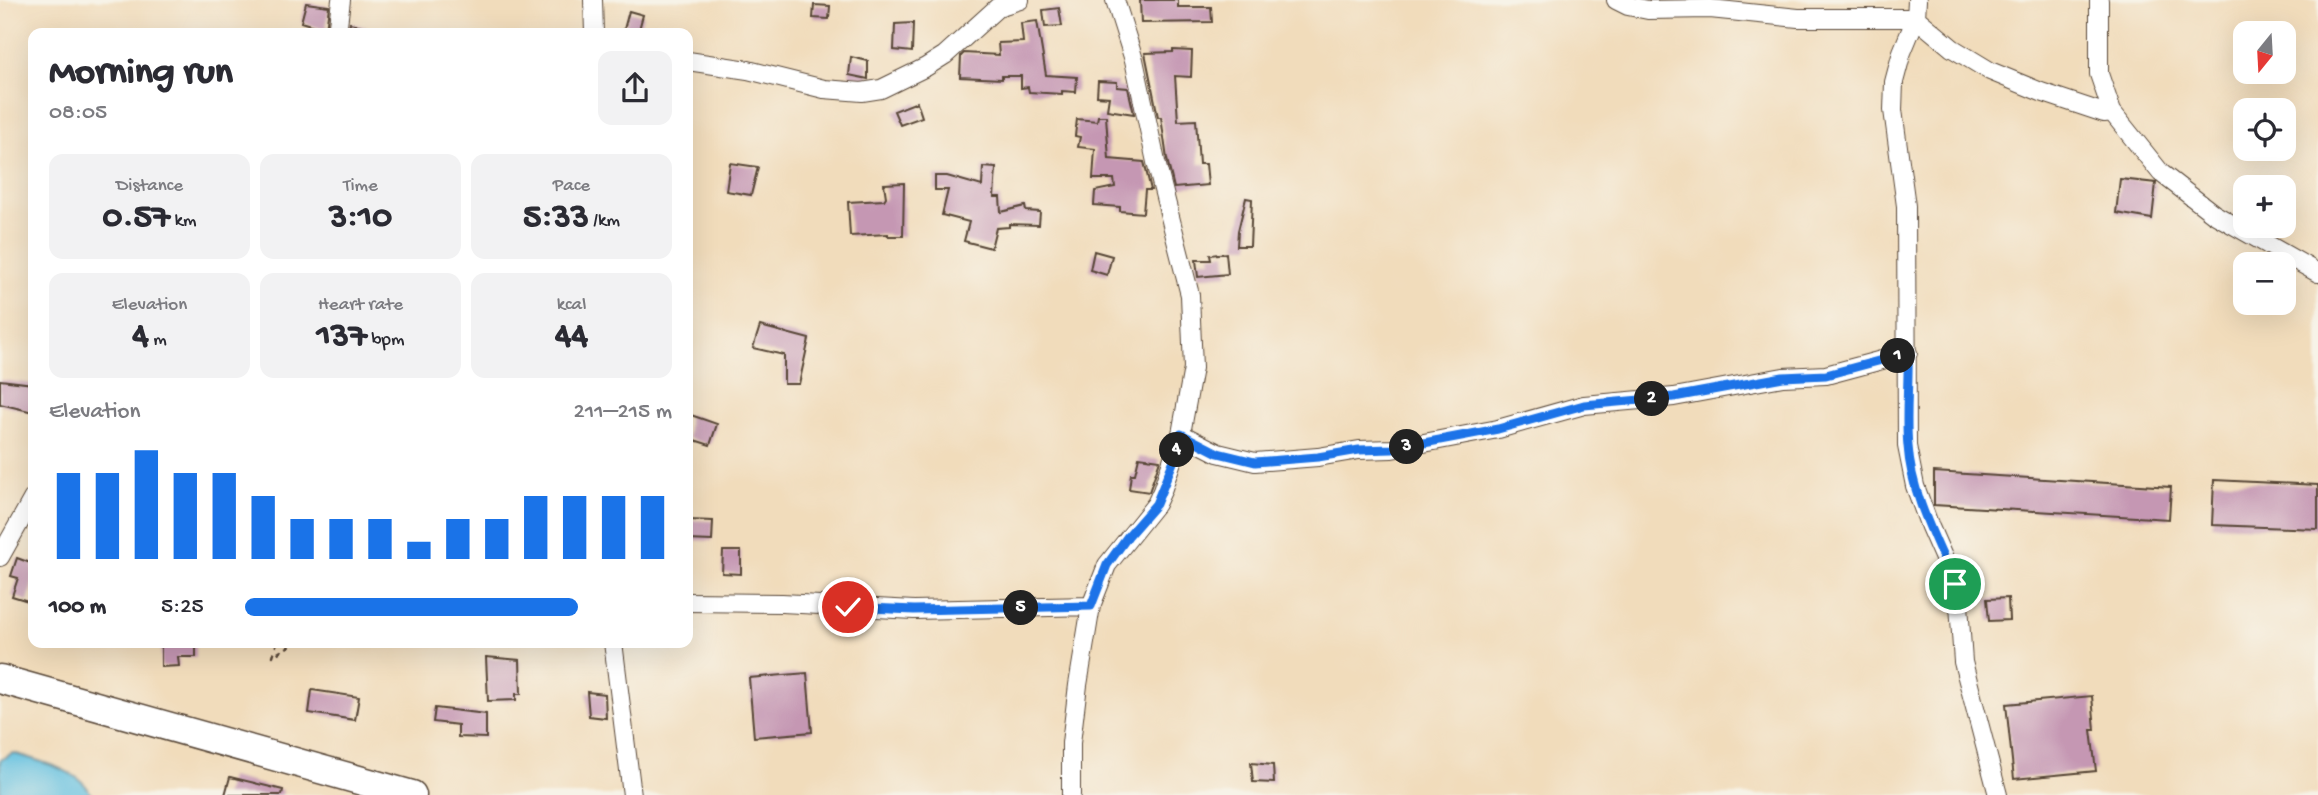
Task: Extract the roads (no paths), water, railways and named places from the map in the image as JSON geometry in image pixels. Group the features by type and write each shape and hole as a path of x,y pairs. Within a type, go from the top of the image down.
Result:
{"main road":[{"path":"0,679 412,795"}],"street":[{"path":"338,28 341,0"},
{"path":"593,0 594,28"},
{"path":"693,62 748,70 824,89 862,92 881,89 945,55 998,7 1020,0"},
{"path":"1071,795 1073,731 1091,606 1107,565 1156,504 1174,460 1193,368 1189,295 1134,60 1115,0"},
{"path":"1615,0 1648,10 1710,9 1798,18 1917,9"},
{"path":"2099,0 2099,74 2112,112 2161,173 2214,214 2318,273"},
{"path":"1917,9 1952,48 1990,71 2064,100 2104,113 2112,112"},
{"path":"1917,9 1894,82 1893,110 1906,206 1908,446 1915,486 1955,584 1968,688 1998,795"},
{"path":"1181,434 1218,453 1255,462 1318,457 1359,450 1392,449 1498,429 1584,405 1674,397 1783,377 1826,375 1908,353"},
{"path":"0,557 28,507"},
{"path":"693,602 782,603 914,610 1091,606"},
{"path":"614,648 632,795"}],"water":[{"path":"13,753 69,773 86,786 91,795 0,795 0,760"}]}
